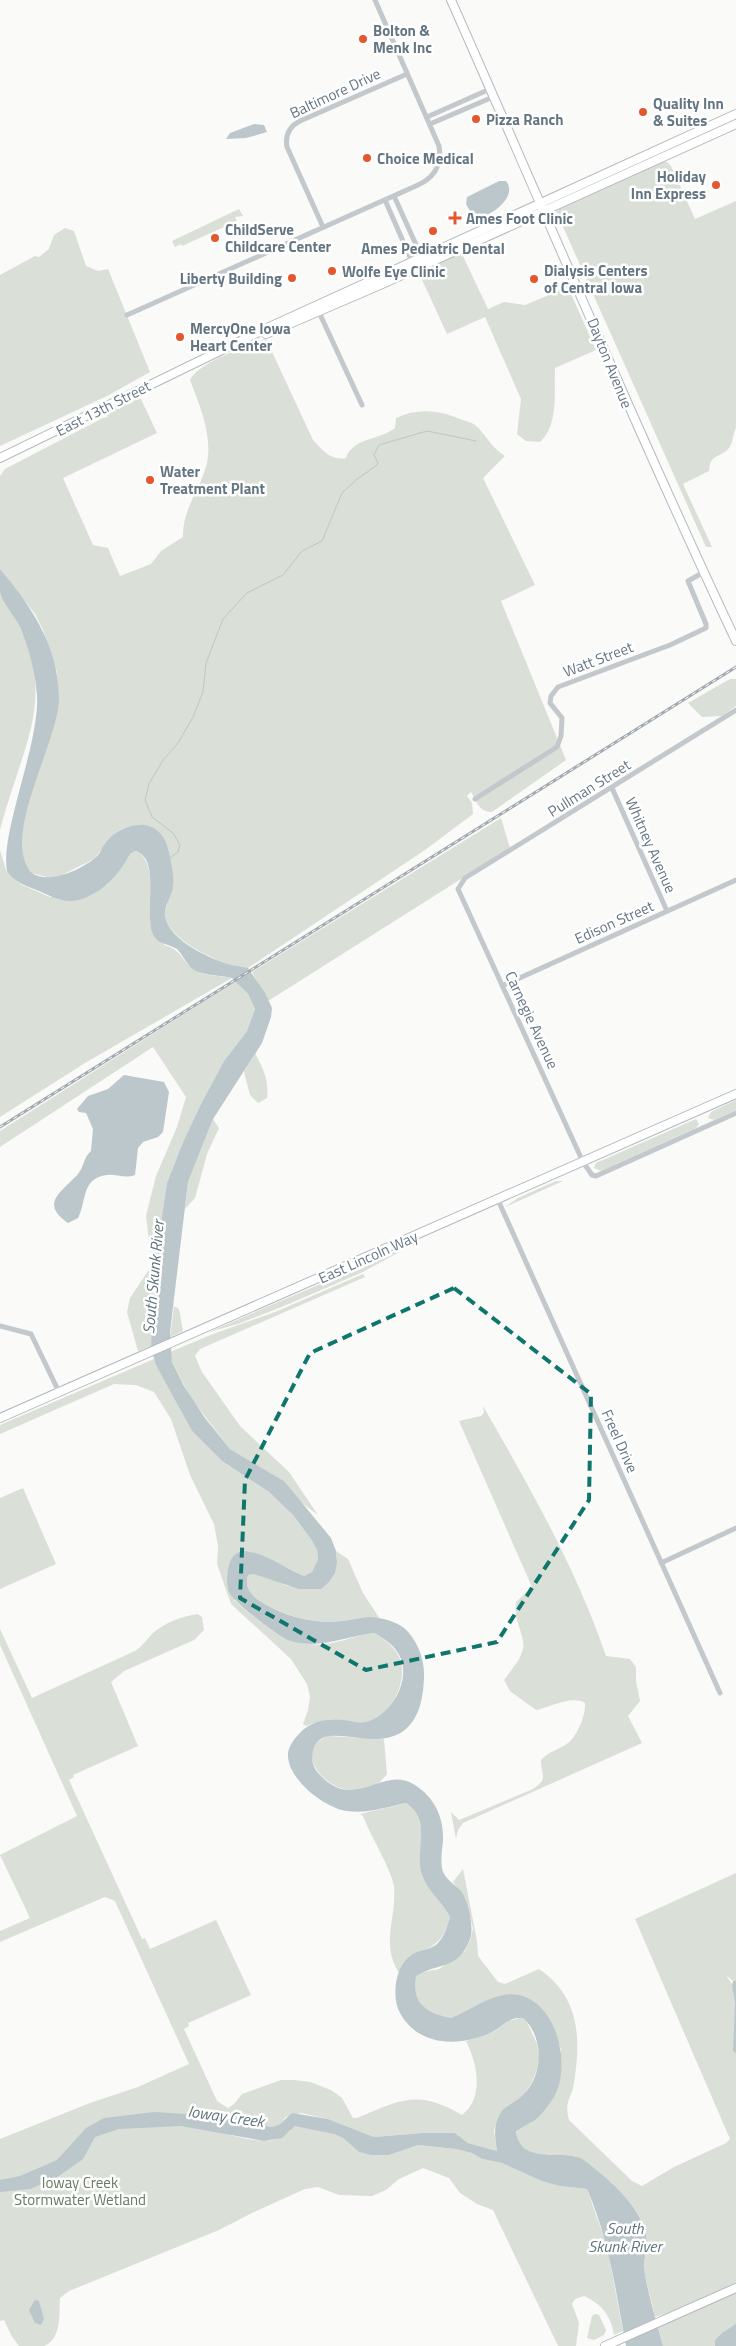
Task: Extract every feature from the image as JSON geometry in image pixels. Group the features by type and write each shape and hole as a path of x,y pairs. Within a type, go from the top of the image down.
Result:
{"main road":[{"name":"Dayton Avenue","path":"451,0 628,407 736,641"},
{"name":"East 13th Street","path":"542,208 736,114"},
{"name":"East 13th Street","path":"0,458 206,358 542,208 736,124"},
{"name":"East Lincoln Way","path":"0,1418 736,1094"},
{"path":"606,2346 736,2288"}],"street":[{"path":"127,315 429,180 438,168 440,158 439,146 375,0"},
{"name":"Baltimore Drive","path":"323,227 286,147 290,129 300,120 407,74"},
{"path":"427,117 490,89"},
{"path":"430,124 493,97"},
{"path":"394,196 423,261"},
{"path":"385,200 414,265"},
{"path":"317,308 362,405"},
{"name":"Watt Street","path":"475,799 557,746 561,736 562,718 550,703 551,696 558,688 670,645 706,628 688,581 704,572"},
{"name":"Pullman Street","path":"458,889 465,878 736,710"},
{"name":"Whitney Avenue","path":"612,788 668,912"},
{"name":"Edison Street","path":"502,986 736,880"},
{"name":"Carnegie Avenue","path":"458,889 583,1162"},
{"path":"583,1162 592,1176 596,1176 736,1113"},
{"name":"Freel Drive","path":"498,1200 720,1693"},
{"path":"0,1326 31,1334 59,1392"},
{"path":"661,1563 736,1528"}],"highlighted area":[{"path":"454,1288 591,1394 589,1500 497,1642 366,1670 240,1598 245,1480 310,1353"}],"green space":[{"path":"660,161 667,162 671,166 695,219 736,201 736,428 730,446 711,461 709,471 683,484 712,547 706,547 556,211 560,207"},
{"path":"239,209 243,216 235,217 237,221 182,246 181,244 175,247 172,241"},
{"path":"65,228 74,231 86,266 98,271 108,269 150,372 107,396 0,446 0,275 35,256 39,257 49,249 54,235"},
{"path":"461,252 488,309 504,302 525,305 566,288 565,285 567,285 596,350 555,368 553,417 546,435 540,442 526,441 517,434 521,399 485,317 447,334 418,271"},
{"path":"266,339 313,440 323,451 331,456 346,458 350,451 361,442 382,435 395,428 396,418 428,411 452,416 473,424 505,456 483,478 535,585 501,601 566,760 492,812 481,808 471,792 467,796 472,803 473,814 425,850 248,968 225,963 197,950 179,937 167,923 165,915 171,873 167,850 160,833 130,826 122,829 110,839 94,859 58,877 50,878 32,873 24,864 18,829 59,699 57,672 43,630 35,614 0,569 0,476 5,469 108,417 106,413 139,395 157,433 63,478 93,545 108,548 120,576 151,564 161,551 183,537 185,518 206,467 208,445 205,423 190,380 195,373 213,361"},
{"path":"0,593 20,627 31,657 35,685 34,711 29,738 0,830"},
{"path":"730,679 736,679 736,706 722,716 702,717 688,703"},
{"path":"501,818 510,848 268,1001 252,972"},
{"path":"0,850 6,870 14,878 22,885 50,897 107,885 130,854 135,851 142,855 150,872 152,895 150,924 164,945 175,950 198,972 232,978 85,1063 0,1117"},
{"path":"236,981 248,994 255,1009 247,1031 224,1061 201,1104 183,1142 167,1183 158,1242 159,1265 152,1302 151,1346 138,1351 127,1312 130,1298 152,1265 146,1216 156,1176 177,1127 186,1097 153,1047 0,1147 0,1131"},
{"path":"255,1053 263,1069 267,1085 267,1098 258,1103 250,1095 244,1072"},
{"path":"736,1100 736,1110 714,1120 708,1118 711,1112"},
{"path":"213,1119 219,1128 207,1154 195,1198 185,1209 188,1182"},
{"path":"696,1119 699,1124 696,1128 601,1171 594,1168 596,1163"},
{"path":"556,1181 563,1181 505,1207 518,1198"},
{"path":"397,1251 401,1251 363,1272 238,1324 209,1332"},
{"path":"363,1274 365,1277 200,1349 195,1356 202,1372 240,1426 289,1472 318,1515 298,1500 284,1481 230,1449 191,1398 172,1362 170,1352 213,1334 275,1312"},
{"path":"174,1306 179,1309 183,1331 170,1337"},
{"path":"154,1359 192,1431 222,1461 269,1492 293,1515 317,1550 318,1559 312,1572 304,1576 259,1555 234,1600 264,1625 287,1638 299,1642 325,1644 374,1633 391,1645 401,1661 401,1684 388,1709 373,1720 365,1723 330,1721 306,1726 303,1724 310,1697 307,1684 291,1659 231,1604 217,1564 218,1546 214,1524 190,1475 171,1419 154,1392 136,1385 114,1384 0,1434 0,1425"},
{"path":"483,1406 566,1559 581,1591 606,1656 630,1659 636,1667 636,1681 640,1701 628,1716 642,1743 463,1823 458,1830 456,1839 451,1812 459,1820 533,1789 543,1779 541,1760 572,1739 581,1724 585,1708 585,1703 574,1700 536,1710 510,1691 504,1680 518,1661 523,1649 523,1639 516,1616 516,1602 532,1587 459,1421 481,1416 484,1413"},
{"path":"23,1488 56,1564 0,1589 0,1498"},
{"path":"336,1551 348,1559 363,1593 380,1619 367,1618 323,1622 302,1619 283,1613 263,1603 252,1595 248,1588 248,1575 253,1574 263,1575 288,1586 337,1562"},
{"name":"Ioway Creek Stormwater Wetland","path":"198,1614 202,1617 204,1630 194,1640 124,1671 111,1682 138,1746 73,1775 74,1777 69,1780 142,1939 145,1938 150,1949 216,1920 251,1995 188,2023 189,2026 184,2029 217,2101 228,2108 242,2094 281,2080 294,2080 310,2082 331,2090 342,2098 353,2118 409,2100 433,2102 462,2115 474,2099 477,2080 476,2069 466,2041 495,2031 509,2021 520,2018 526,2020 537,2044 539,2057 537,2070 524,2095 507,2106 497,2122 494,2131 497,2151 468,2143 455,2133 423,2133 374,2137 328,2119 301,2113 286,2117 280,2124 272,2127 219,2118 226,2134 265,2141 279,2138 295,2125 334,2134 343,2138 359,2152 370,2155 389,2155 418,2145 456,2149 473,2153 482,2159 502,2163 560,2186 587,2189 607,2246 623,2331 614,2335 611,2322 605,2311 584,2296 575,2299 572,2304 579,2323 576,2346 558,2346 493,2210 477,2204 460,2193 449,2178 423,2168 399,2179 386,2190 372,2196 339,2195 318,2187 305,2189 219,2230 69,2291 60,2298 57,2332 50,2343 44,2346 19,2346 4,2320 0,2321 0,2139 90,2103 138,2087 189,2064 115,1901 105,1897 0,1942 0,1931 30,1918 0,1855 77,1816 0,1645 0,1629 32,1698 135,1651 152,1634 168,1623 186,1616"},
{"path":"328,1736 384,1739 387,1774 372,1787 356,1791 340,1788 326,1780 316,1769 312,1756 315,1745"},
{"path":"406,1803 414,1810 421,1827 422,1875 430,1890 450,1917 446,1930 440,1939 411,1958 399,1973 393,1962 390,1941 394,1887 385,1862 363,1816 360,1814"},
{"path":"463,1869 477,1941 478,1956 498,1982 505,1984 539,1969 553,1980 563,1992 570,2006 577,2035 577,2050 573,2089 568,2104 569,2120 632,2181 642,2186 674,2167 726,2143 730,2139 635,1919 736,1873 736,1981 733,1981 726,1975 732,1984 736,2012 736,2284 678,2310 655,2317 644,2268 647,2245 645,2231 641,2220 628,2200 593,2167 577,2157 532,2152 525,2149 519,2142 516,2133 521,2126 531,2123 540,2115 548,2103 561,2049 550,2021 519,1995 491,1999 451,2018 428,2010 418,2000 414,1986 415,1976 423,1972 439,1969 465,1951 471,1938 473,1928 465,1898 453,1882"},
{"path":"736,2292 736,2346 663,2346 658,2327"},
{"path":"595,2314 599,2315 606,2330 604,2335 594,2340 587,2338 592,2316"}],"water":[{"path":"254,124 264,125 267,132 246,138 226,139 230,133"},
{"path":"499,181 506,181 509,187 509,194 506,200 487,215 474,218 466,204 467,197"},
{"name":"South Skunk River","path":"0,569 23,598 41,628 54,661 59,697 57,715 26,812 22,836 23,856 31,872 38,876 55,877 74,871 90,862 99,854 109,839 122,829 138,825 146,825 153,828 162,835 165,841 172,869 173,887 166,906 165,916 173,932 188,945 214,959 248,968 265,993 272,1008 271,1017 262,1043 213,1119 188,1182 170,1332 172,1362 184,1386 205,1418 230,1449 284,1481 331,1538 336,1551 335,1573 321,1589 299,1589 254,1574 248,1575 247,1580 248,1588 252,1595 259,1601 282,1613 312,1621 333,1622 371,1617 393,1622 409,1633 422,1657 424,1677 421,1701 413,1721 406,1729 387,1738 324,1737 315,1745 313,1751 312,1757 315,1769 332,1785 345,1790 357,1790 391,1780 403,1780 422,1790 433,1802 442,1824 441,1860 443,1872 465,1898 471,1924 471,1935 460,1956 447,1964 416,1976 416,1994 423,2006 428,2010 451,2018 493,1998 511,1994 519,1995 532,2001 543,2010 557,2036 560,2051 560,2080 556,2093 549,2105 535,2120 516,2132 519,2142 532,2152 568,2155 583,2160 611,2182 628,2200 641,2220 645,2231 647,2245 644,2268 663,2346 626,2346 606,2246 595,2208 587,2189 560,2186 542,2181 502,2163 482,2159 472,2153 456,2149 418,2145 389,2155 370,2155 359,2152 343,2138 334,2134 295,2126 282,2138 264,2141 181,2126 119,2129 95,2137 83,2159 56,2178 30,2189 0,2192 0,2180 20,2176 57,2160 86,2128 104,2118 154,2112 203,2115 272,2127 280,2124 292,2113 328,2119 374,2137 423,2133 455,2133 468,2143 497,2151 496,2123 505,2108 529,2088 536,2073 539,2056 533,2031 522,2018 513,2019 482,2036 455,2042 430,2038 418,2033 408,2024 397,2006 395,1990 402,1965 413,1954 431,1948 440,1941 450,1917 427,1886 422,1875 420,1866 421,1827 419,1818 406,1803 362,1812 338,1809 308,1790 300,1782 289,1763 288,1753 291,1745 304,1729 314,1723 344,1720 363,1723 375,1719 383,1713 390,1706 400,1688 403,1678 401,1659 394,1647 374,1633 323,1643 312,1644 291,1641 257,1619 232,1597 227,1581 229,1565 237,1553 242,1551 252,1552 304,1576 312,1572 318,1559 317,1550 293,1515 269,1492 222,1461 192,1431 156,1365 151,1349 152,1302 159,1270 158,1242 167,1183 183,1142 201,1104 224,1061 247,1031 255,1009 248,994 232,978 194,970 177,949 156,939 151,927 148,865 143,856 135,851 130,854 106,885 93,894 78,900 65,901 26,886 7,871 6,854 9,834 33,737 37,695 30,655 25,640 20,627 1,596"},
{"path":"124,1075 164,1082 169,1092 163,1132 158,1137 143,1142 138,1148 135,1175 128,1177 107,1175 93,1181 86,1191 78,1218 68,1223 59,1216 54,1203 60,1192 78,1174 91,1151 93,1129 86,1113 79,1112 77,1109 88,1096 108,1089"},
{"path":"733,1981 736,1981 736,2053 733,2051 735,2004"},
{"path":"35,2300 39,2301 44,2319 41,2325 35,2323 29,2310"},
{"path":"736,2324 736,2346 715,2346 715,2340"}],"waterway":[{"path":"170,858 178,852 180,845 173,833 152,817 145,800 149,784 163,760 178,743 193,717 203,692 206,663 223,619 247,593 283,575 302,551 322,541 342,493 378,463 374,455 379,445 427,431 476,441"}],"railway":[{"path":"0,1127 736,667"}],"place":[{"name":"Bolton & Menk Inc","path":"363,39"},
{"name":"Quality Inn & Suites","path":"643,112"},
{"name":"Pizza Ranch","path":"476,119"},
{"name":"Choice Medical","path":"367,158"},
{"name":"Holiday Inn Express","path":"716,185"},
{"name":"Ames Foot Clinic","path":"455,218"},
{"name":"Ames Pediatric Dental","path":"433,231"},
{"name":"ChildServe Childcare Center","path":"215,238"},
{"name":"Wolfe Eye Clinic","path":"332,271"},
{"name":"Liberty Building","path":"292,278"},
{"name":"Dialysis Centers of Central Iowa","path":"534,279"},
{"name":"MercyOne Iowa Heart Center","path":"180,337"},
{"name":"Water Treatment Plant","path":"150,480"}],"water label":[{"name":"Ioway Creek","path":"226,2116"}]}
